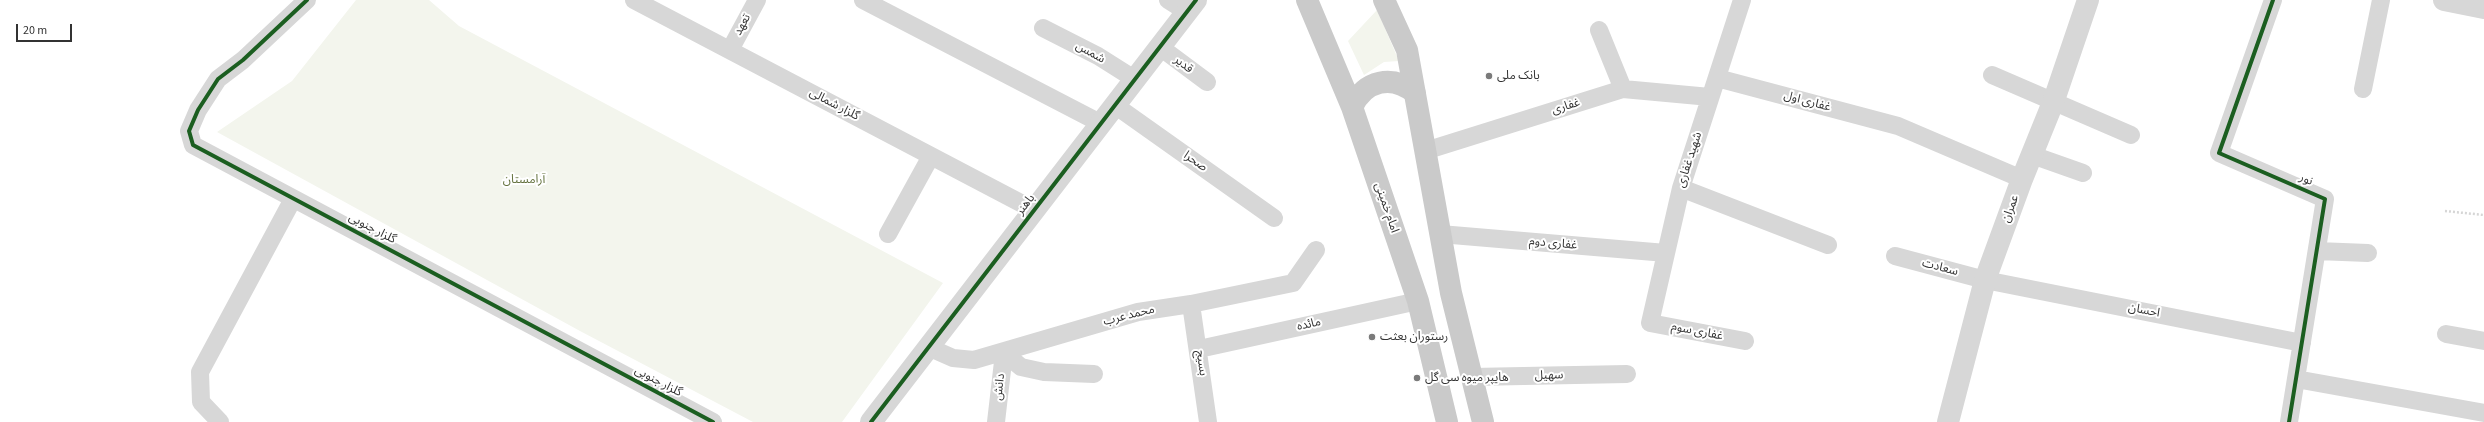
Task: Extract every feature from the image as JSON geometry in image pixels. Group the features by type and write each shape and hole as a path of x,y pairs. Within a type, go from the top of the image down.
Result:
{"main road":[{"name":"امام خمینی","path":"1307,0 1352,107 1418,301 1446,422"},
{"path":"1384,0 1407,50 1451,293 1483,422"},
{"path":"1352,107 1356,97 1374,84 1396,82 1415,93"}],"street":[{"name":"گلزار جنوبی","path":"307,0 243,60 218,79 198,110 189,132 193,145 713,422"},
{"name":"گلزار شمالی","path":"634,0 1034,210"},
{"name":"تعهد","path":"730,50 757,0"},
{"path":"863,0 1102,124"},
{"path":"1168,0 1191,6"},
{"name":"شهید غفاری","path":"1650,323 1681,188 1742,0"},
{"name":"عمران","path":"1948,422 1985,280 2022,179 2054,100 2088,0"},
{"name":"نور","path":"2273,0 2219,153 2325,199 2289,422"},
{"path":"2363,89 2381,0"},
{"path":"2444,0 2484,8"},
{"name":"باهنر","path":"871,422 1136,80 1191,6"},
{"name":"شمس","path":"1043,28 1098,56 1136,80"},
{"path":"1599,30 1623,89"},
{"name":"قدیر","path":"1160,47 1207,82"},
{"path":"1992,75 2054,100 2131,135"},
{"name":"غفاری اول","path":"1717,78 1898,126 2022,179"},
{"name":"غفاری","path":"1425,151 1623,89 1710,97"},
{"name":"صحرا","path":"1116,106 1274,218"},
{"path":"2032,155 2083,173"},
{"path":"888,234 931,156"},
{"path":"1681,188 1828,244"},
{"path":"220,422 201,402 200,372 293,199"},
{"name":"غفاری دوم","path":"1440,234 1666,253"},
{"name":"محمد عرب","path":"928,348 953,358 974,360 1004,353 1138,312 1191,304 1293,283 1316,250"},
{"path":"2317,251 2368,253"},
{"name":"سعادت","path":"1895,256 1985,280"},
{"name":"احسان","path":"1985,280 2302,343"},
{"name":"مائده","path":"1199,349 1418,301"},
{"name":"بسیج","path":"1191,304 1199,349 1208,422"},
{"name":"غفاری سوم","path":"1650,323 1744,341"},
{"path":"2446,334 2484,341"},
{"path":"1004,353 1021,367 1044,372 1094,374"},
{"name":"دانش","path":"996,422 1004,353"},
{"name":"سهیل","path":"1472,377 1627,374"},
{"path":"2296,379 2484,413"}],"path":[{"path":"2445,211 2484,215"}],"green space":[{"name":"آرامستان","path":"356,0 429,0 459,26 943,283 842,422 753,422 580,331 217,132 292,81"},
{"path":"1377,10 1399,61 1384,62 1364,75 1348,41"}],"cycle path":[{"path":"307,0 243,60 218,79 198,110 189,131 193,145 713,422"},
{"path":"871,422 1196,0"},
{"path":"2273,0 2219,153 2325,199 2289,422"}],"place":[{"name":"بانک ملی","path":"1489,76"},
{"name":"رستوران بعثت","path":"1372,337"},
{"name":"هایپر میوه سی گل","path":"1417,378"}]}
